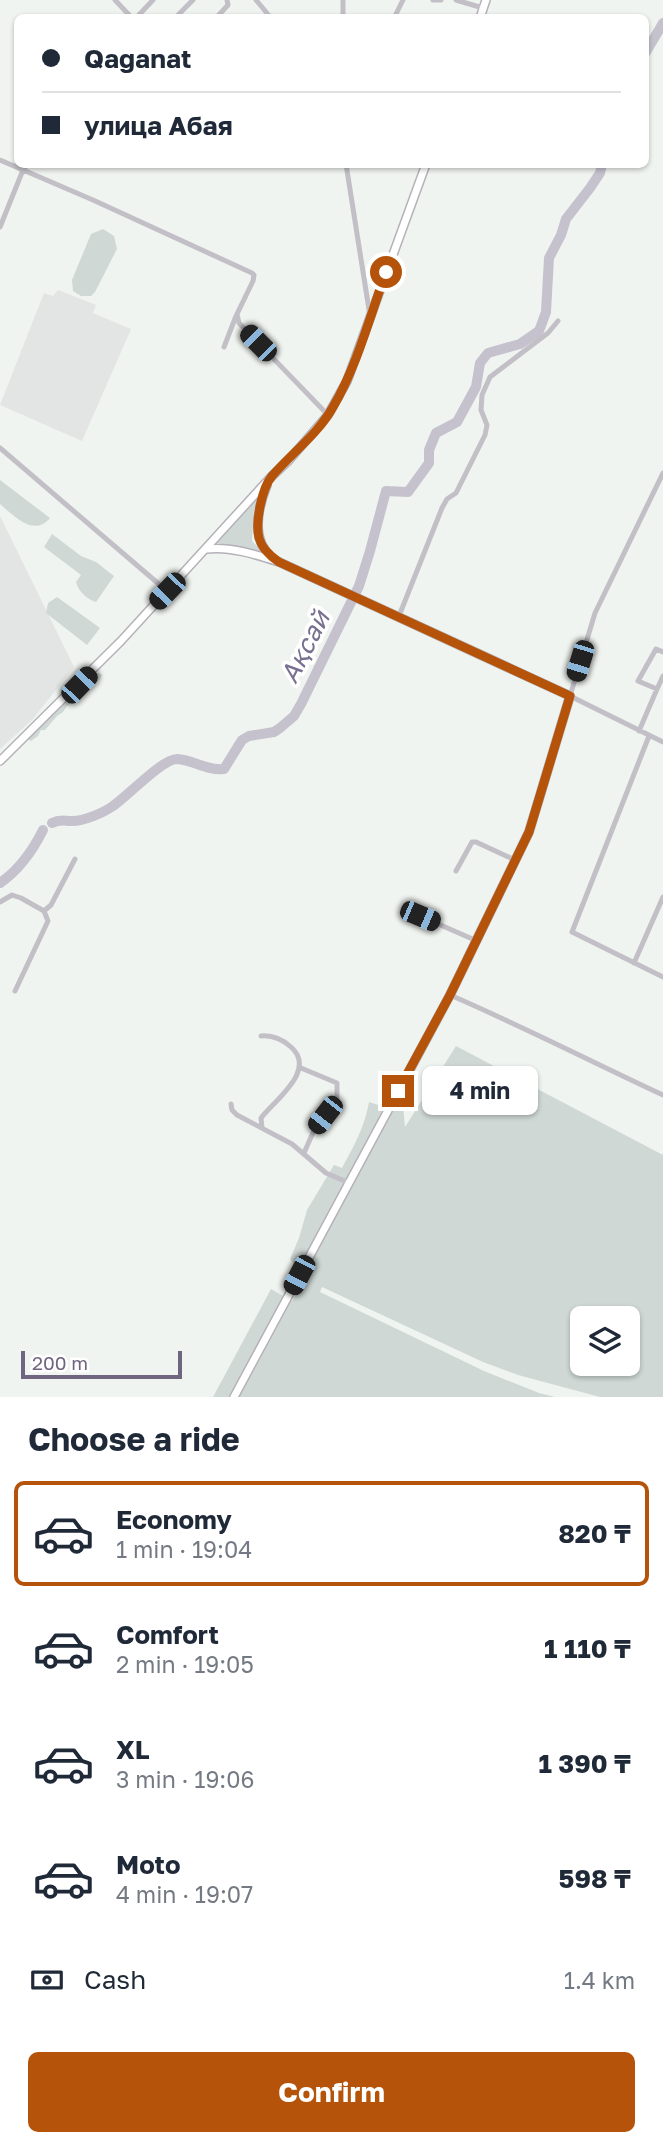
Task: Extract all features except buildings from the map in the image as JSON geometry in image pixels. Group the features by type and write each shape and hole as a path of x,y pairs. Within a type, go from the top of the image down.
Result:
{"main road":[{"path":"481,14 486,0"},
{"path":"0,761 79,685 328,415 347,381 425,168"},
{"path":"270,478 261,501 258,536 268,554 279,562"},
{"path":"207,549 238,551 279,562 570,696 529,832 516,860 450,995 234,1397"}],"street":[{"path":"115,0 130,14"},
{"path":"179,14 192,0"},
{"path":"256,0 268,14"},
{"path":"432,0 441,0"},
{"path":"456,0 483,8"},
{"path":"138,14 150,1"},
{"path":"0,227 25,168"},
{"path":"27,168 252,273 253,281 224,347"},
{"path":"347,168 370,316"},
{"path":"237,314 239,323 247,332 328,415"},
{"path":"399,617 442,508 447,499 456,493 485,435 487,425 481,410 482,395 490,377 548,333 558,321"},
{"path":"0,447 167,591"},
{"path":"663,473 595,612 570,696 663,742"},
{"path":"654,492 663,496"},
{"path":"657,690 638,681 656,649 663,652"},
{"path":"639,731 663,676"},
{"path":"649,736 572,932 663,977"},
{"path":"456,870 472,842 516,860"},
{"path":"44,911 51,905 75,859"},
{"path":"0,902 12,895 17,896 44,911 48,921 15,991"},
{"path":"634,962 663,897"},
{"path":"420,916 477,941"},
{"path":"450,995 521,1026 663,1095"},
{"path":"261,1036 270,1035 294,1049 301,1068 284,1094 261,1118 262,1128"},
{"path":"301,1068 337,1083 337,1098 315,1128 304,1153"},
{"path":"230,1104 237,1115 304,1153 326,1172 349,1183"}],"shaded area":[{"path":"103,229 114,236 117,249 95,292 91,296 81,296 73,291 72,280 91,234"},
{"path":"58,290 96,305 93,313 131,329 82,441 0,405 44,293 53,296"},
{"path":"0,480 50,518 38,526 18,519 0,504"},
{"path":"260,493 254,510 252,541 266,556 244,548 216,543"},
{"path":"0,516 74,667 32,720 0,749"},
{"path":"52,534 114,576 96,602 79,589 76,582 81,575 44,547"},
{"path":"57,597 100,628 87,645 46,613 48,603"},
{"path":"99,673 102,675 100,679 67,706 38,736 31,741 28,739 70,695"},
{"path":"456,1046 663,1155 663,1397 600,1397 518,1375 483,1362 322,1287 320,1292 484,1371 555,1397 213,1397 271,1289 292,1301 302,1284 290,1275 295,1266 290,1259 307,1210 334,1165 342,1168 362,1128 369,1102 378,1105 386,1090 402,1093 405,1127"}],"waterway":[{"name":"Ақсай","path":"649,47 663,23"},
{"name":"Ақсай","path":"52,823 82,820 104,811 154,771 177,759 224,769 242,740 249,736 274,732 294,716 359,586 386,491 408,492 429,463 429,450 436,433 457,422 476,387 480,363 488,353 520,344 539,331 546,312 549,258 566,219 590,188 601,168"},
{"name":"Ақсай","path":"0,883 25,859 43,830"}],"route":[{"path":"386,272 347,381 333,408 270,478 261,501 258,536 268,554 279,562 570,696 529,832 450,995 398,1091"}]}
